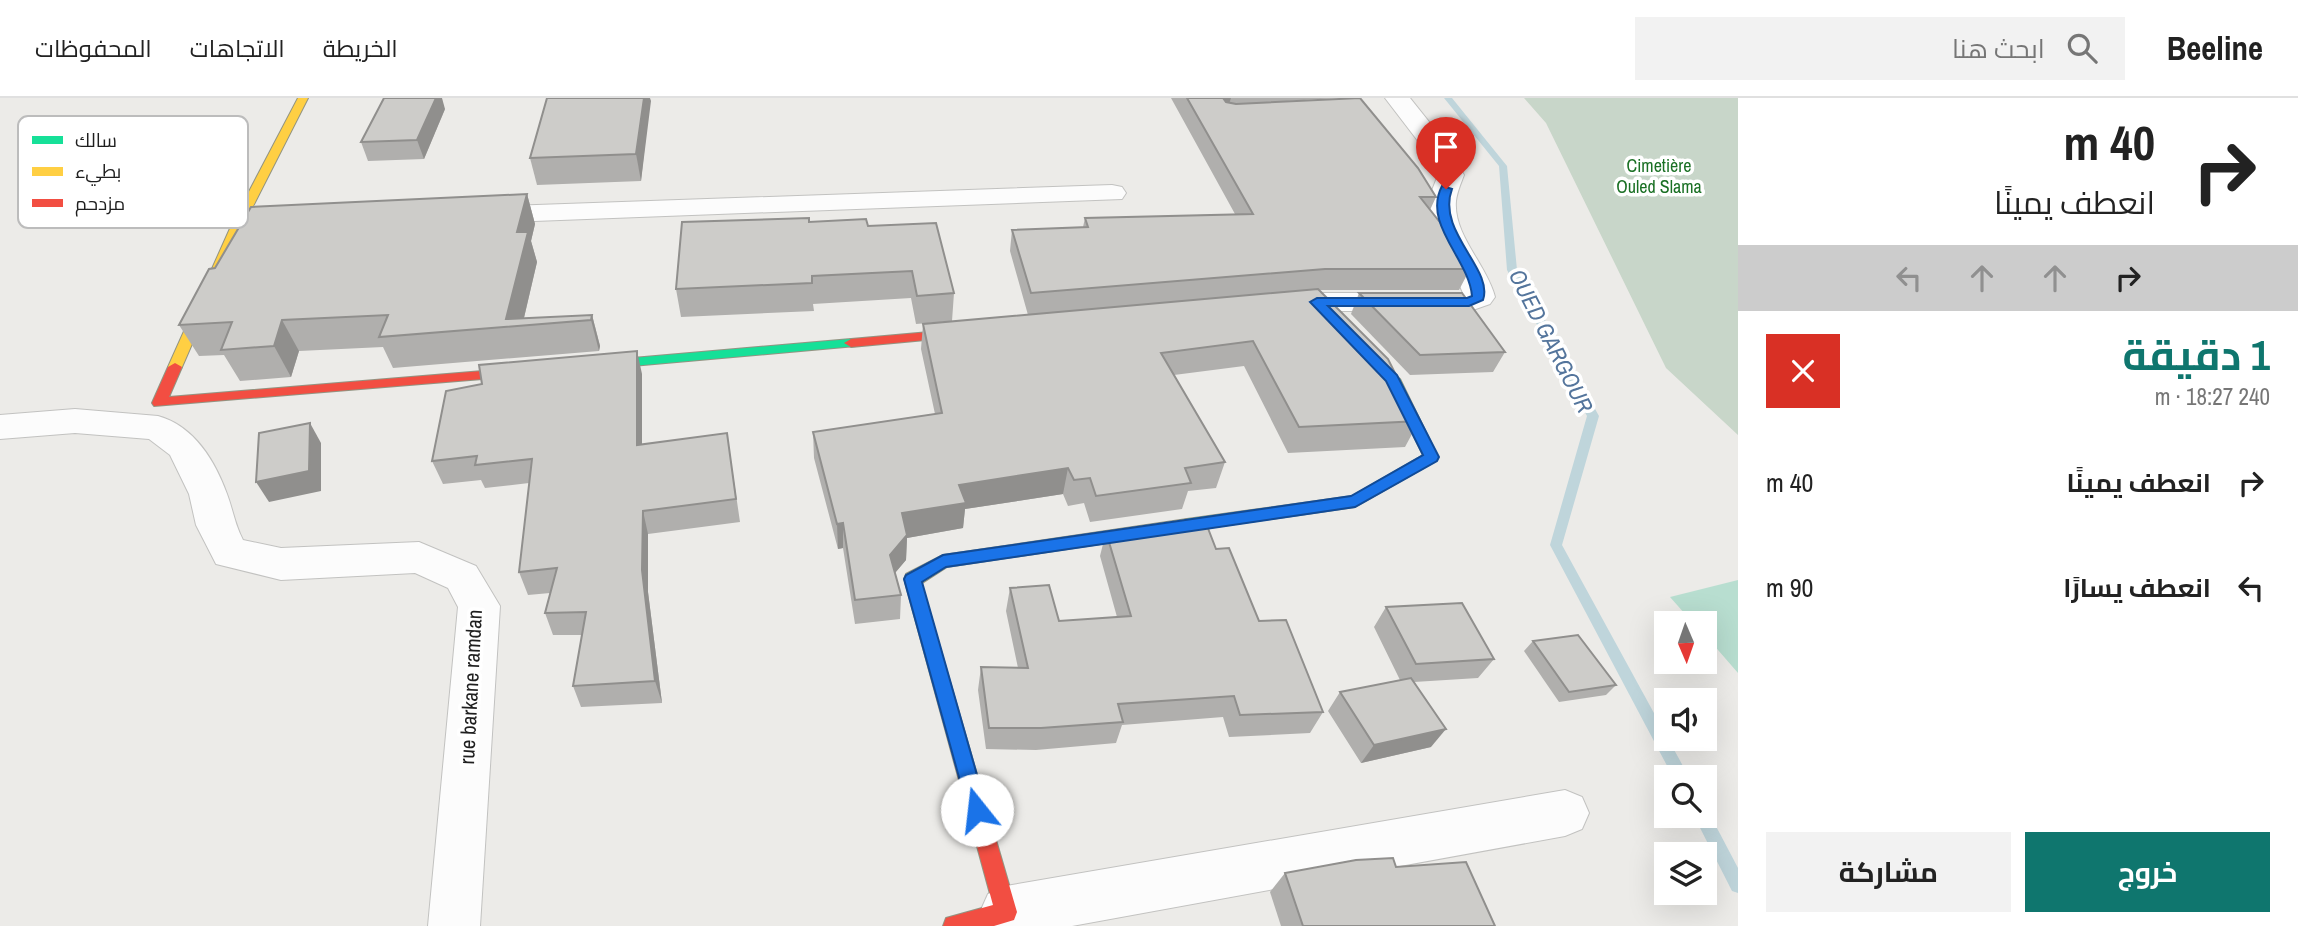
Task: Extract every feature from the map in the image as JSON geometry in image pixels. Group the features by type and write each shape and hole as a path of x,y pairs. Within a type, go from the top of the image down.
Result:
{"street":[{"path":"303,98 252,223 159,404 550,369"},
{"path":"1318,309 1469,302 1479,297 1478,283 1449,230 1441,202 1451,175 1433,143 1394,103"},
{"path":"446,216 1112,193"},
{"path":"578,367 996,330"},
{"path":"1037,914 912,579 943,561 1355,501 1431,457 1392,378 1383,369"},
{"name":"rue barkane ramdan","path":"0,427 75,421 158,428 184,447 208,494 215,525 230,554 281,564 419,557 462,577 479,606 454,926"},
{"path":"954,926 1037,914 1565,813"}],"green space":[{"name":"Cimetière Ouled Slama","path":"1524,98 1738,98 1738,435 1666,368 1546,123"},
{"path":"1738,580 1738,673 1717,649 1717,611 1682,611 1670,597"}],"building":[{"path":"384,98 436,98 417,140 361,142"},
{"path":"547,98 644,98 636,154 530,158"},
{"path":"1187,98 1223,98 1226,102 1236,104 1360,98 1418,168 1436,197 1420,197 1461,249 1470,269 1325,269 1031,293 1012,230 1088,227 1085,218 1253,214"},
{"path":"527,194 517,232 528,232 506,319 592,315 591,320 379,337 388,315 282,320 274,346 221,350 232,322 179,325 209,269 215,268 239,228 248,228 248,212 251,207"},
{"path":"809,218 809,222 866,219 868,226 936,223 954,293 917,296 912,271 812,276 812,283 676,289 682,222"},
{"path":"1318,289 1388,359 1419,421 1299,427 1253,341 1161,353 1225,462 1185,468 1191,483 1096,496 1090,478 1074,480 1068,468 959,485 966,503 902,513 907,535 890,555 901,595 855,600 843,523 837,524 813,432 942,413 923,324"},
{"path":"1359,293 1462,293 1505,352 1420,355"},
{"path":"637,351 637,445 727,433 736,499 643,511 642,570 655,681 573,686 586,612 545,613 557,568 519,572 532,459 475,465 477,456 432,461 446,391 482,384 479,365"},
{"path":"310,423 309,471 256,482 259,433"},
{"path":"1204,518 1216,549 1229,548 1259,621 1286,620 1323,712 1240,715 1234,696 1118,704 1123,722 1041,728 989,728 981,667 1028,668 1010,588 1049,585 1059,621 1131,616 1106,532"},
{"path":"1462,603 1494,659 1416,664 1386,607"},
{"path":"1578,635 1616,685 1569,692 1533,641"},
{"path":"1411,678 1446,729 1374,745 1340,692"},
{"path":"1393,858 1396,867 1466,862 1495,926 1303,926 1285,873 1356,860"}],"waterway":[{"name":"OUED GARGOUR","path":"1448,98 1503,166 1512,270 1593,416 1556,545 1675,765"},
{"name":"OUED GARGOUR","path":"1708,828 1738,885"}],"traffic: fast":[{"path":"587,366 851,343"},
{"path":"1187,525 1355,501 1431,457 1393,379"}],"traffic: slow":[{"path":"248,205 303,98"},
{"path":"175,367 236,228"},
{"path":"913,582 912,579 943,561 1187,525"}],"traffic: jam":[{"path":"851,343 974,332"},
{"path":"175,367 159,403 531,371"},
{"path":"913,582 1006,912 954,926"}],"route":[{"path":"977,810 912,579 943,561 1355,501 1431,457 1392,378 1317,302 1409,304 1469,302 1479,297 1478,283 1449,230 1441,202 1446,189"}]}
